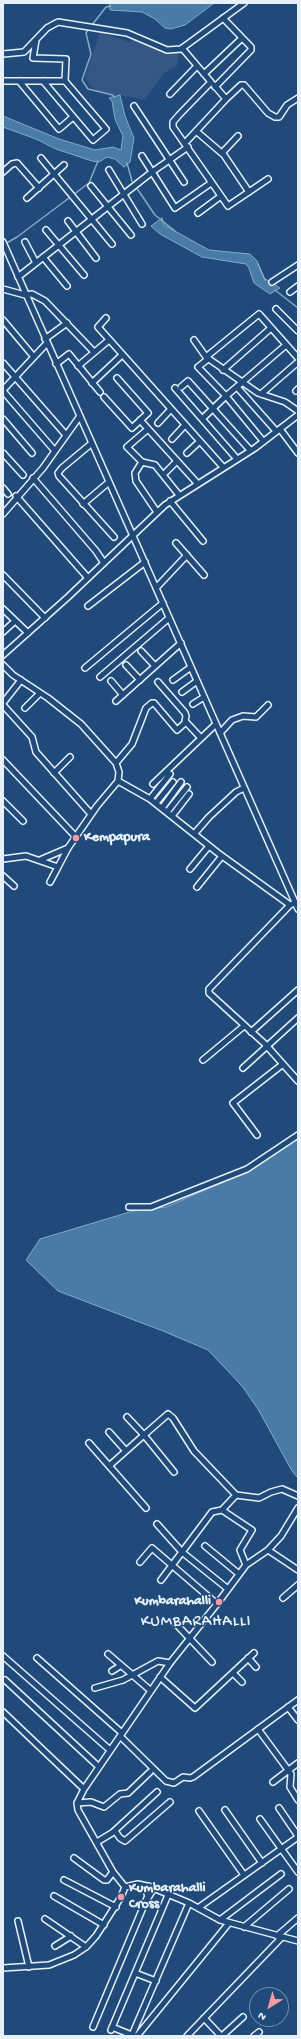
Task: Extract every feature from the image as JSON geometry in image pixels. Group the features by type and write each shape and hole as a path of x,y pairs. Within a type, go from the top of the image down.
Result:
{"street":[{"path":"3,54 24,52 55,22 75,24 127,34 172,51 182,48 244,3"},
{"path":"215,87 250,53 251,47 223,18"},
{"path":"204,74 242,38"},
{"path":"37,39 33,58 66,59 65,81 106,129 93,140 43,81"},
{"path":"182,48 226,99"},
{"path":"170,94 197,66"},
{"path":"3,81 65,81"},
{"path":"19,81 59,129 73,117"},
{"path":"211,82 172,123 173,127 228,206 268,179"},
{"path":"18,277 107,206 124,195 169,160 186,145 196,131 241,85 244,85 268,113 275,117 282,115 287,105 298,98"},
{"path":"134,106 184,182"},
{"path":"196,131 222,153 249,192"},
{"path":"222,153 238,136"},
{"path":"142,156 175,208 211,183"},
{"path":"41,158 112,244"},
{"path":"3,172 12,164 17,162 39,188"},
{"path":"27,198 64,165"},
{"path":"109,170 142,224"},
{"path":"91,186 131,234"},
{"path":"198,214 220,196"},
{"path":"68,221 96,258"},
{"path":"46,230 84,275"},
{"path":"24,242 36,263"},
{"path":"4,244 25,295 298,909"},
{"path":"43,257 67,286"},
{"path":"272,282 298,265"},
{"path":"290,292 298,286"},
{"path":"3,289 25,295 38,296 67,322 94,352"},
{"path":"276,309 298,331"},
{"path":"263,441 226,396 198,367 259,314 298,358"},
{"path":"106,318 98,327 223,467"},
{"path":"3,320 34,357"},
{"path":"55,451 3,391 34,357 46,341 67,322"},
{"path":"223,370 271,328"},
{"path":"78,366 109,340"},
{"path":"194,340 207,358 240,385 278,430 297,449"},
{"path":"202,419 226,396 286,345"},
{"path":"56,364 69,354 100,392"},
{"path":"92,383 122,355"},
{"path":"261,394 298,362"},
{"path":"3,363 66,435"},
{"path":"104,397 132,428 148,413 117,378"},
{"path":"181,387 188,381 214,408 250,450"},
{"path":"240,385 285,402 298,411"},
{"path":"175,388 237,459"},
{"path":"158,423 171,410"},
{"path":"3,655 104,563 132,534 170,501 237,459 298,415"},
{"path":"3,514 16,496 55,451 80,416"},
{"path":"3,419 32,452"},
{"path":"140,420 197,483"},
{"path":"172,439 185,425"},
{"path":"148,430 127,447 142,462 155,465 179,495"},
{"path":"187,453 200,441"},
{"path":"92,443 58,473 83,504 114,537"},
{"path":"3,453 23,475"},
{"path":"166,472 177,461"},
{"path":"142,462 135,473 136,481 157,512"},
{"path":"33,478 96,551 104,563"},
{"path":"83,504 109,482"},
{"path":"3,488 8,494"},
{"path":"16,496 88,578"},
{"path":"170,501 203,541"},
{"path":"176,543 204,575"},
{"path":"156,588 187,555"},
{"path":"88,606 144,562"},
{"path":"3,576 45,618"},
{"path":"85,668 163,603"},
{"path":"3,609 28,633"},
{"path":"100,677 169,618"},
{"path":"3,632 15,621"},
{"path":"116,701 181,643"},
{"path":"141,651 155,666"},
{"path":"3,665 81,724 116,763 120,772 118,781 91,814 68,848 50,882"},
{"path":"126,665 140,680"},
{"path":"173,680 191,667"},
{"path":"21,680 3,704 32,738 36,752 91,814"},
{"path":"111,680 123,695"},
{"path":"182,692 197,681"},
{"path":"158,682 186,715 186,722 201,738"},
{"path":"25,708 40,693"},
{"path":"193,704 204,697"},
{"path":"116,763 132,744 146,708 152,703 154,703 177,730 186,722"},
{"path":"220,733 232,720 243,716 256,717 268,706"},
{"path":"153,784 216,724"},
{"path":"54,773 70,757"},
{"path":"3,760 76,837"},
{"path":"150,799 170,774"},
{"path":"118,781 156,803 222,856 290,905"},
{"path":"156,803 173,782"},
{"path":"162,808 181,782"},
{"path":"170,814 187,787"},
{"path":"195,833 209,817 236,792 244,788"},
{"path":"170,814 189,794"},
{"path":"3,801 23,822"},
{"path":"190,869 209,846"},
{"path":"40,860 68,848"},
{"path":"3,860 26,856 58,867"},
{"path":"197,887 222,856"},
{"path":"3,876 14,886"},
{"path":"295,903 290,905 209,989 209,993 266,1046 298,1081"},
{"path":"251,1032 298,990"},
{"path":"243,1068 298,1018"},
{"path":"203,1060 244,1026"},
{"path":"257,1136 233,1103 283,1064"},
{"path":"129,1207 151,1207 247,1169 298,1135"},
{"path":"109,1466 165,1415 171,1415 194,1451 236,1495 259,1498 271,1492 282,1489 298,1496"},
{"path":"127,1417 144,1435 174,1472"},
{"path":"109,1432 126,1451"},
{"path":"89,1444 146,1508"},
{"path":"161,1580 212,1512 222,1510 236,1495"},
{"path":"125,1887 112,1872 97,1842 78,1810 77,1803 84,1789 150,1690 170,1663 190,1640 246,1565 268,1550 280,1536 298,1508"},
{"path":"222,1510 252,1530 240,1550 246,1565"},
{"path":"157,1524 182,1552 228,1588"},
{"path":"205,1546 239,1574"},
{"path":"140,1562 151,1548 217,1604"},
{"path":"268,1550 298,1570"},
{"path":"283,1598 298,1585"},
{"path":"176,1624 212,1662"},
{"path":"160,1677 195,1708 254,1653"},
{"path":"108,1654 120,1666 150,1690"},
{"path":"3,1656 110,1750"},
{"path":"37,1658 121,1735 166,1781 171,1784 183,1777 190,1778 298,1700"},
{"path":"248,1658 256,1667"},
{"path":"95,1688 123,1680 131,1674 158,1661 170,1663"},
{"path":"112,1671 120,1666"},
{"path":"233,1673 242,1682"},
{"path":"5,1680 99,1767"},
{"path":"288,1707 298,1720"},
{"path":"3,1712 84,1789"},
{"path":"258,1729 292,1777 290,1788 298,1800"},
{"path":"273,1782 298,1763"},
{"path":"77,1803 91,1802 104,1807 120,1794 128,1793 150,1772"},
{"path":"97,1842 115,1831 157,1792"},
{"path":"115,1831 120,1838 126,1840 170,1802"},
{"path":"198,1908 298,1837 279,1808"},
{"path":"199,1810 244,1875"},
{"path":"225,1810 262,1863"},
{"path":"260,1819 298,1872"},
{"path":"74,1858 104,1880 107,1880 112,1872"},
{"path":"220,1920 281,1874"},
{"path":"64,1880 116,1906"},
{"path":"125,1887 138,1884 152,1887 189,1903 220,1920 298,1941"},
{"path":"3,1968 49,1965 74,1955 86,1946 104,1925 116,1906 125,1887"},
{"path":"93,2027 152,1887"},
{"path":"244,1926 289,1889"},
{"path":"134,2036 112,2029 168,1895"},
{"path":"54,1896 104,1925"},
{"path":"134,2036 189,1903"},
{"path":"187,2036 279,1936 298,1918"},
{"path":"45,1919 86,1946"},
{"path":"18,1921 29,1967"},
{"path":"134,2036 229,1922"},
{"path":"55,1946 71,1936"},
{"path":"135,1973 156,1981"},
{"path":"204,2018 222,2036 243,2017"},
{"path":"254,2036 259,2032"}],"shaded area":[{"path":"109,3 214,3 185,25 171,29 165,28 155,19 142,12 110,10"},
{"path":"100,32 129,42 133,40 162,52 179,53 177,66 164,73 145,100 97,91 89,85 85,77"},
{"path":"120,95 125,116 134,138 130,162 124,167 115,159 107,157 99,162 92,161 56,149 36,139 3,127 3,116 59,139 95,150 113,147 121,150 123,136 115,119 112,101 109,98"},
{"path":"162,218 164,225 209,250 250,254 257,261 264,278 280,288 270,294 254,283 249,268 246,264 202,257 160,234 151,226"},
{"path":"298,1138 298,1478 292,1471 258,1409 242,1386 208,1350 163,1331 58,1291 26,1260 40,1239 133,1211 166,1207 226,1181 266,1159"}],"waterway":[{"path":"92,25 106,7 111,6"},
{"path":"89,28 86,33 91,54 82,80 88,89 113,95 114,97"},
{"path":"5,244 17,237 89,183 98,161"},
{"path":"127,163 132,181"},
{"path":"136,187 155,215 175,231"},
{"path":"258,264 265,280"},
{"path":"275,290 298,308"}],"place":[{"name":"Kempapura","path":"76,838"},
{"name":"Kumbarahalli","path":"219,1602"},
{"name":"Kumbarahalli Cross","path":"121,1897"}],"district":[{"name":"KUMBARAHALLI","path":"196,1623"}]}
